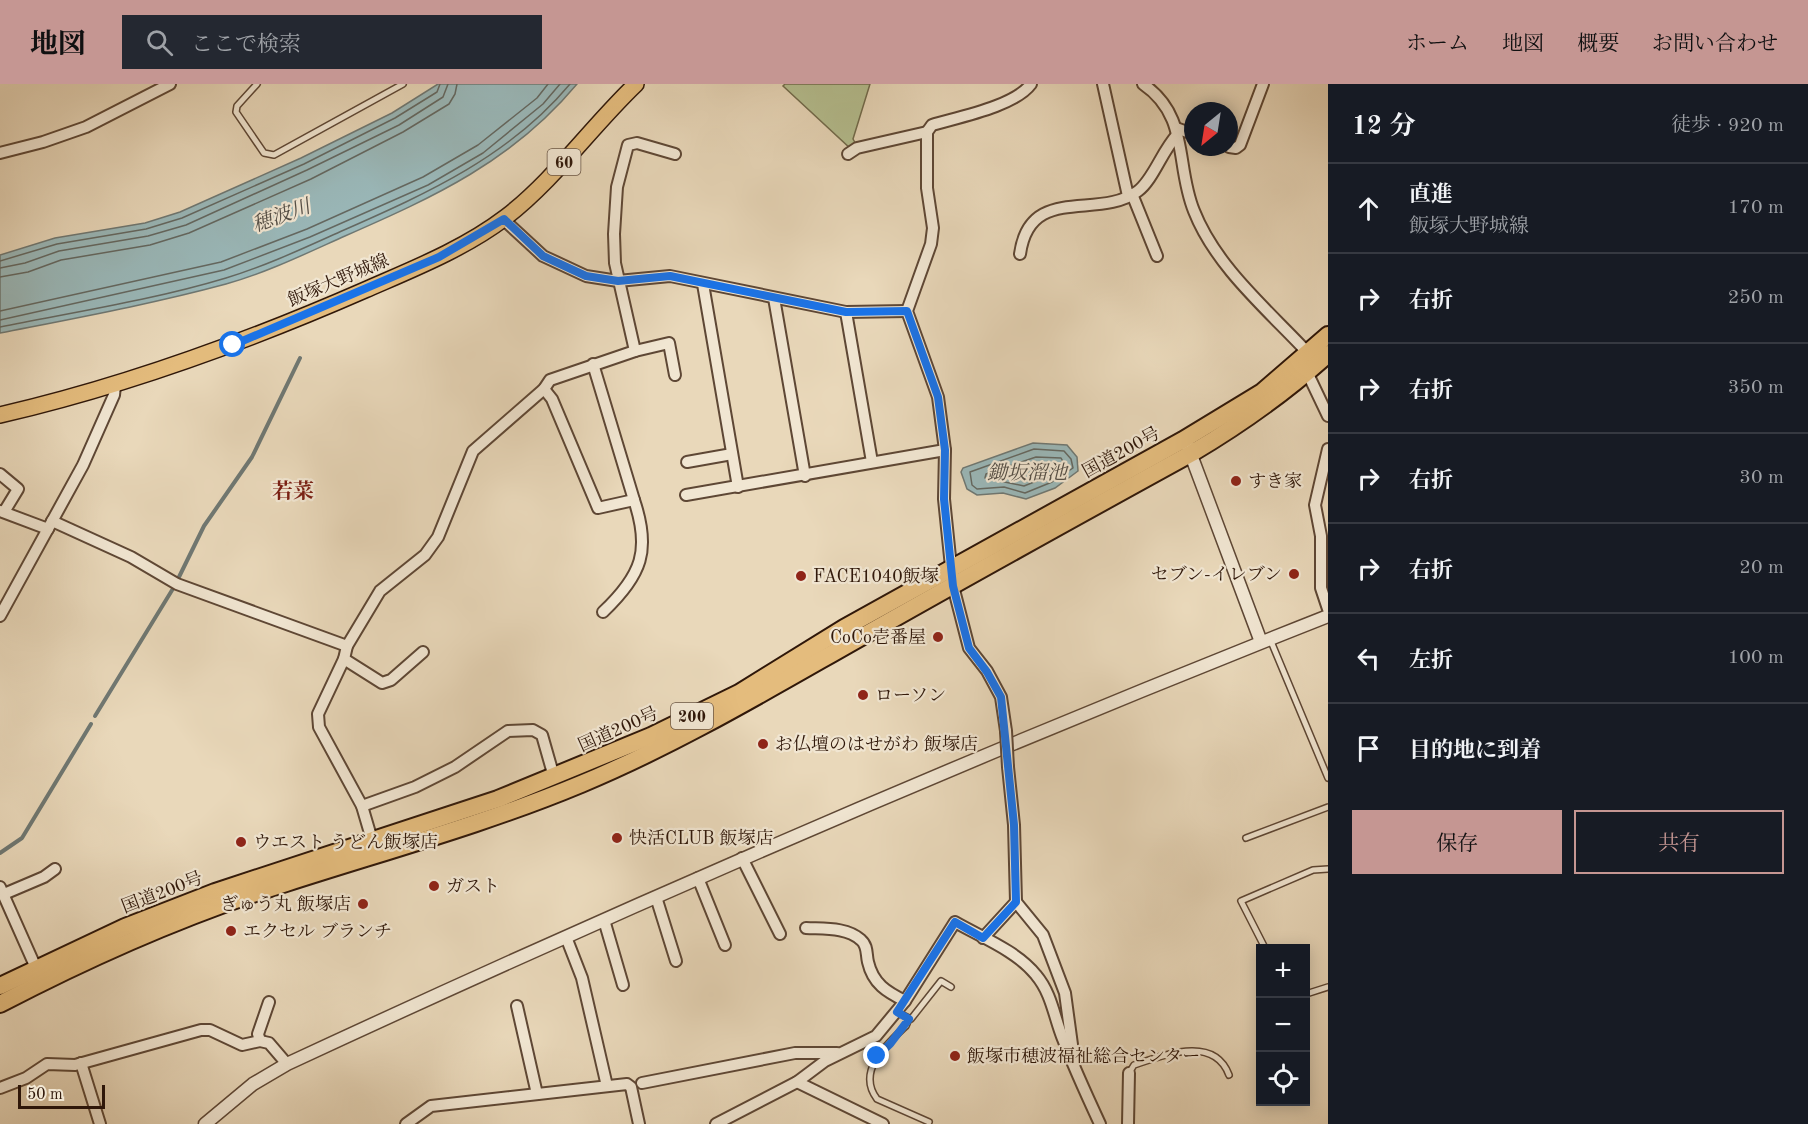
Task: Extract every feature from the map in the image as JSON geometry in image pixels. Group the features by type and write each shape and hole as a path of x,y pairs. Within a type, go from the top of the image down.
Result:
{"highway":[{"name":"国道200号","path":"1187,447 1262,392 1328,335"},
{"name":"国道200号","path":"0,1004 132,940 286,883 433,838 580,785 654,751 762,694 952,578 1187,447 1244,422 1328,354"},
{"name":"国道200号","path":"0,986 125,927 215,892 498,799 651,736 739,693 844,628 952,578"}],"main road":[{"name":"飯塚大野城線","path":"0,415 115,386 233,345 322,309 439,257 504,219 543,185 636,84"}],"street":[{"path":"0,153 43,142 86,127 155,87 170,84"},
{"path":"1031,84 1023,93 1001,104 932,125 927,132 927,188 933,228 931,244 907,311 938,397 945,450 944,499 952,578 969,648 987,672 1001,697 1014,825 1016,902 1043,935 1065,993 1077,1073"},
{"path":"1102,84 1130,195 1157,256"},
{"path":"1143,84 1161,98 1177,132 1193,211 1215,250 1251,293 1308,352"},
{"path":"1238,146 1263,84"},
{"path":"848,154 857,148 927,132"},
{"path":"1020,254 1027,228 1049,211 1067,205 1104,204 1130,195 1143,186 1177,132"},
{"path":"1177,132 1184,133"},
{"path":"635,351 618,281 614,234 617,187 626,148 637,143 675,154"},
{"path":"504,219 554,262 586,276 618,281 670,276 846,312 907,311"},
{"path":"703,284 738,487"},
{"path":"774,298 805,476"},
{"path":"846,312 873,462"},
{"path":"372,840 362,806 345,779 317,721 321,707 344,659 347,646 380,591 425,555 438,537 473,451 544,389 550,380 593,363 669,343 675,375"},
{"path":"593,363 643,527 641,556 620,596 603,612"},
{"path":"1307,372 1328,416"},
{"path":"0,616 83,465 114,395 115,386"},
{"path":"544,389 552,399 598,508 634,500"},
{"path":"1187,447 1265,641"},
{"path":"1328,449 1326,468 1315,505 1321,536 1324,587 1328,609"},
{"path":"686,495 945,450"},
{"path":"687,462 732,454"},
{"path":"0,474 18,489 2,512 50,525 130,558 177,584 347,646"},
{"path":"205,1124 253,1084 287,1064 566,937 742,858 1328,616"},
{"path":"344,659 382,683 391,680 423,652"},
{"path":"362,806 422,784 455,767 513,729 533,730 542,735 554,777"},
{"path":"742,858 780,934"},
{"path":"36,968 2,891 44,877 55,869"},
{"path":"698,878 725,945"},
{"path":"656,897 676,961"},
{"path":"983,938 1016,902"},
{"path":"604,920 623,985"},
{"path":"716,1124 797,1082 840,1053 876,1036 905,1001 955,922 1023,962 1043,984 1052,1001 1060,1031 1077,1073 1100,1124"},
{"path":"806,928 840,930 861,940 867,948 870,968 878,984 905,1001"},
{"path":"566,937 582,978 607,1086"},
{"path":"260,1041 258,1034 269,1002"},
{"path":"517,1006 537,1094"},
{"path":"0,1088 26,1078 47,1064 81,1063 201,1030 210,1030 242,1044 260,1041 277,1050 287,1064"},
{"path":"642,1083 795,1053 840,1053"},
{"path":"81,1063 100,1124"},
{"path":"1128,1124 1129,1073"},
{"path":"797,1082 883,1124"},
{"path":"406,1124 431,1106 627,1084 632,1087 639,1124"}],"lane":[{"path":"257,84 237,106 236,112 264,153 274,155 403,84"},
{"path":"1265,641 1328,778"},
{"path":"1246,838 1328,807"},
{"path":"1263,944 1241,901 1313,870 1328,869"},
{"path":"929,1122 877,1099 869,1083 872,1063 906,1026 909,1019 914,1017 940,981 951,987"},
{"path":"1310,992 1328,987"},
{"path":"897,1012 909,1019"},
{"path":"1129,1073 1134,1065 1196,1050 1210,1052 1221,1058 1229,1075"}],"green space":[{"path":"785,84 870,84 853,139 857,146 851,149 783,86"}],"water":[{"name":"穂波川","path":"438,84 577,84 526,135 499,156 470,174 410,207 286,262 241,279 198,291 0,333 0,255 55,238 145,223 180,212 301,158 392,113"},
{"name":"鋤坂溜池","path":"1033,443 1067,445 1077,457 1078,471 1055,488 1026,499 1003,493 977,495 967,489 961,472 963,468"}],"waterway":[{"path":"178,579 204,526 252,457 300,358"},
{"path":"95,716 174,587"},
{"path":"0,853 22,838 91,724"}],"place":[{"name":"すき家","path":"1236,481"},
{"name":"セブン-イレブン","path":"1294,574"},
{"name":"FACE1040飯塚","path":"801,576"},
{"name":"CoCo壱番屋","path":"938,637"},
{"name":"ローソン","path":"863,695"},
{"name":"お仏壇のはせがわ 飯塚店","path":"763,744"},
{"name":"快活CLUB 飯塚店","path":"617,838"},
{"name":"ウエスト うどん飯塚店","path":"241,842"},
{"name":"ガスト","path":"434,886"},
{"name":"ぎゅう丸 飯塚店","path":"363,904"},
{"name":"エクセル ブランチ","path":"231,931"},
{"name":"飯塚市穂波福祉総合センター","path":"955,1056"}],"district":[{"name":"若菜","path":"293,491"}],"route":[{"path":"233,345 322,309 439,257 504,219 543,256 586,276 618,281 670,276 732,291 846,312 907,311 938,397 945,450 944,499 953,586 969,648 987,672 1001,697 1014,825 1016,902 983,938 955,922 897,1012 909,1019 906,1026 877,1056"}]}
